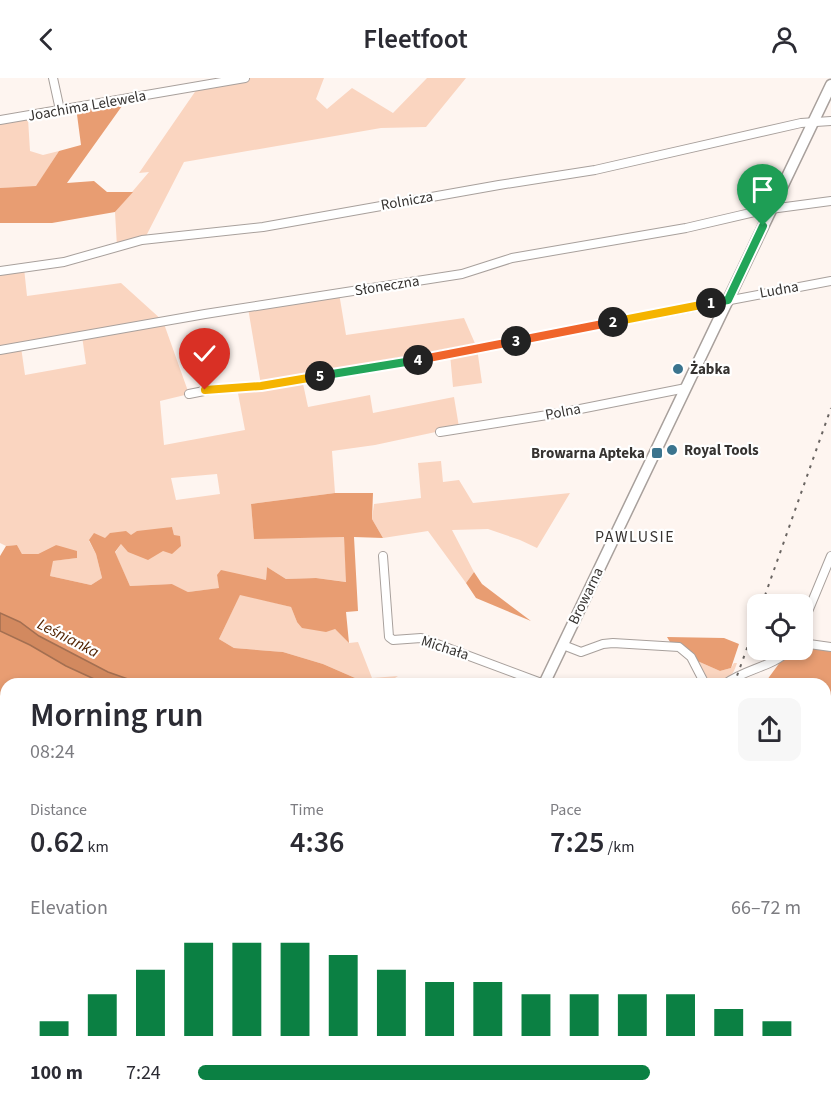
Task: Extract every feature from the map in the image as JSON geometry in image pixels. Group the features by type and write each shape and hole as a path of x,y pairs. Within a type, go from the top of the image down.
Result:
{"street":[{"path":"54,78 60,110"},
{"name":"Joachima Lelewela","path":"0,120 245,78"},
{"name":"Browarna","path":"547,678 831,85"},
{"path":"813,123 831,121"},
{"name":"Rolnicza","path":"0,271 63,262 142,240 263,227 604,168 801,123 813,123"},
{"name":"Słoneczna","path":"0,350 205,314 462,274 512,258 686,228 757,212 831,201"},
{"name":"Ludna","path":"189,394 214,389 261,386 413,361 831,281"},
{"name":"Polna","path":"440,432 560,413 686,387"},
{"name":"Michała","path":"383,556 388,637 393,639 421,638 528,678"},
{"path":"813,599 831,556"},
{"path":"563,645 581,652 603,644 679,647 691,657 702,678"},
{"path":"813,645 831,647"},
{"path":"734,678 775,660"}],"shaded area":[{"path":"245,78 324,78 316,99 327,109 352,88 393,113 427,78 466,78 426,127 381,128 184,162 145,238 117,247 115,212 149,172 139,173 199,86"},
{"path":"127,99 67,183 94,181 107,192 133,192 115,212 52,223 0,223 0,188 36,186 59,151 81,145 76,107"},
{"path":"28,119 30,151 43,155 59,151 36,187 0,188 0,124"},
{"path":"24,268 27,296 121,283 163,321 189,394 160,401 164,445 245,430 237,388 261,385 248,308 339,293 346,335 464,318 477,348 482,383 453,387 450,354 302,379 308,407 370,395 373,413 454,397 459,427 375,445 332,451 335,493 251,504 254,538 344,537 347,582 316,578 286,579 267,567 266,580 217,575 220,588 188,592 172,584 130,586 115,553 121,544 174,535 172,527 131,536 89,541 96,554 102,578 91,585 50,576 52,561 77,558 56,545 38,554 22,554 17,545 6,546 0,543 0,271","holes":["82,336 86,364 25,375 21,347","217,474 220,494 176,500 171,478"]},
{"path":"441,461 443,482 459,480 473,503 570,493 537,548 488,529 452,530 474,572 466,583 428,531 383,538 372,519 374,504 421,498 418,463"},
{"path":"335,493 373,493 372,519 383,538 354,537 358,611 346,612 349,643 335,629 326,632 302,628 291,607 240,595 219,639 234,648 283,652 323,664 355,678 0,678 0,556 6,546 17,545 22,554 38,554 56,545 77,551 77,558 53,561 50,576 91,585 102,578 96,554 89,540 94,533 105,538 110,533 126,531 131,535 137,531 172,527 174,535 180,536 181,546 172,554 163,551 148,560 128,552 121,544 115,552 130,586 172,584 188,592 219,588 217,575 221,570 266,580 267,567 286,579 316,578 346,582 344,537 254,539 251,504"},
{"path":"474,572 482,584 531,621 476,598 466,583"},
{"path":"240,594 291,607 297,622 335,629 349,643 358,642 372,678 355,678 323,664 283,652 234,648 219,639"},
{"path":"0,613 108,672 125,678 92,678 0,631"},
{"path":"667,637 724,638 739,644 731,668 720,671 695,660 690,651 670,642"},
{"path":"813,644 831,647 831,678 768,678 782,660 813,660"},
{"path":"695,660 720,671 731,668 734,663 737,663 729,678 706,678"},
{"path":"398,676 395,678 372,678"}],"railway":[{"path":"766,594 831,408"},
{"path":"736,678 747,648"}],"place":[{"name":"Żabka","path":"678,369"},
{"name":"Royal Tools","path":"672,450"},
{"name":"Browarna Apteka","path":"657,453"}],"district":[{"name":"PAWLUSIE","path":"635,537"}],"route":[{"path":"205,390 261,386 413,361 728,300 763,226"}],"water label":[{"name":"Leśnianka","path":"68,638"}]}
